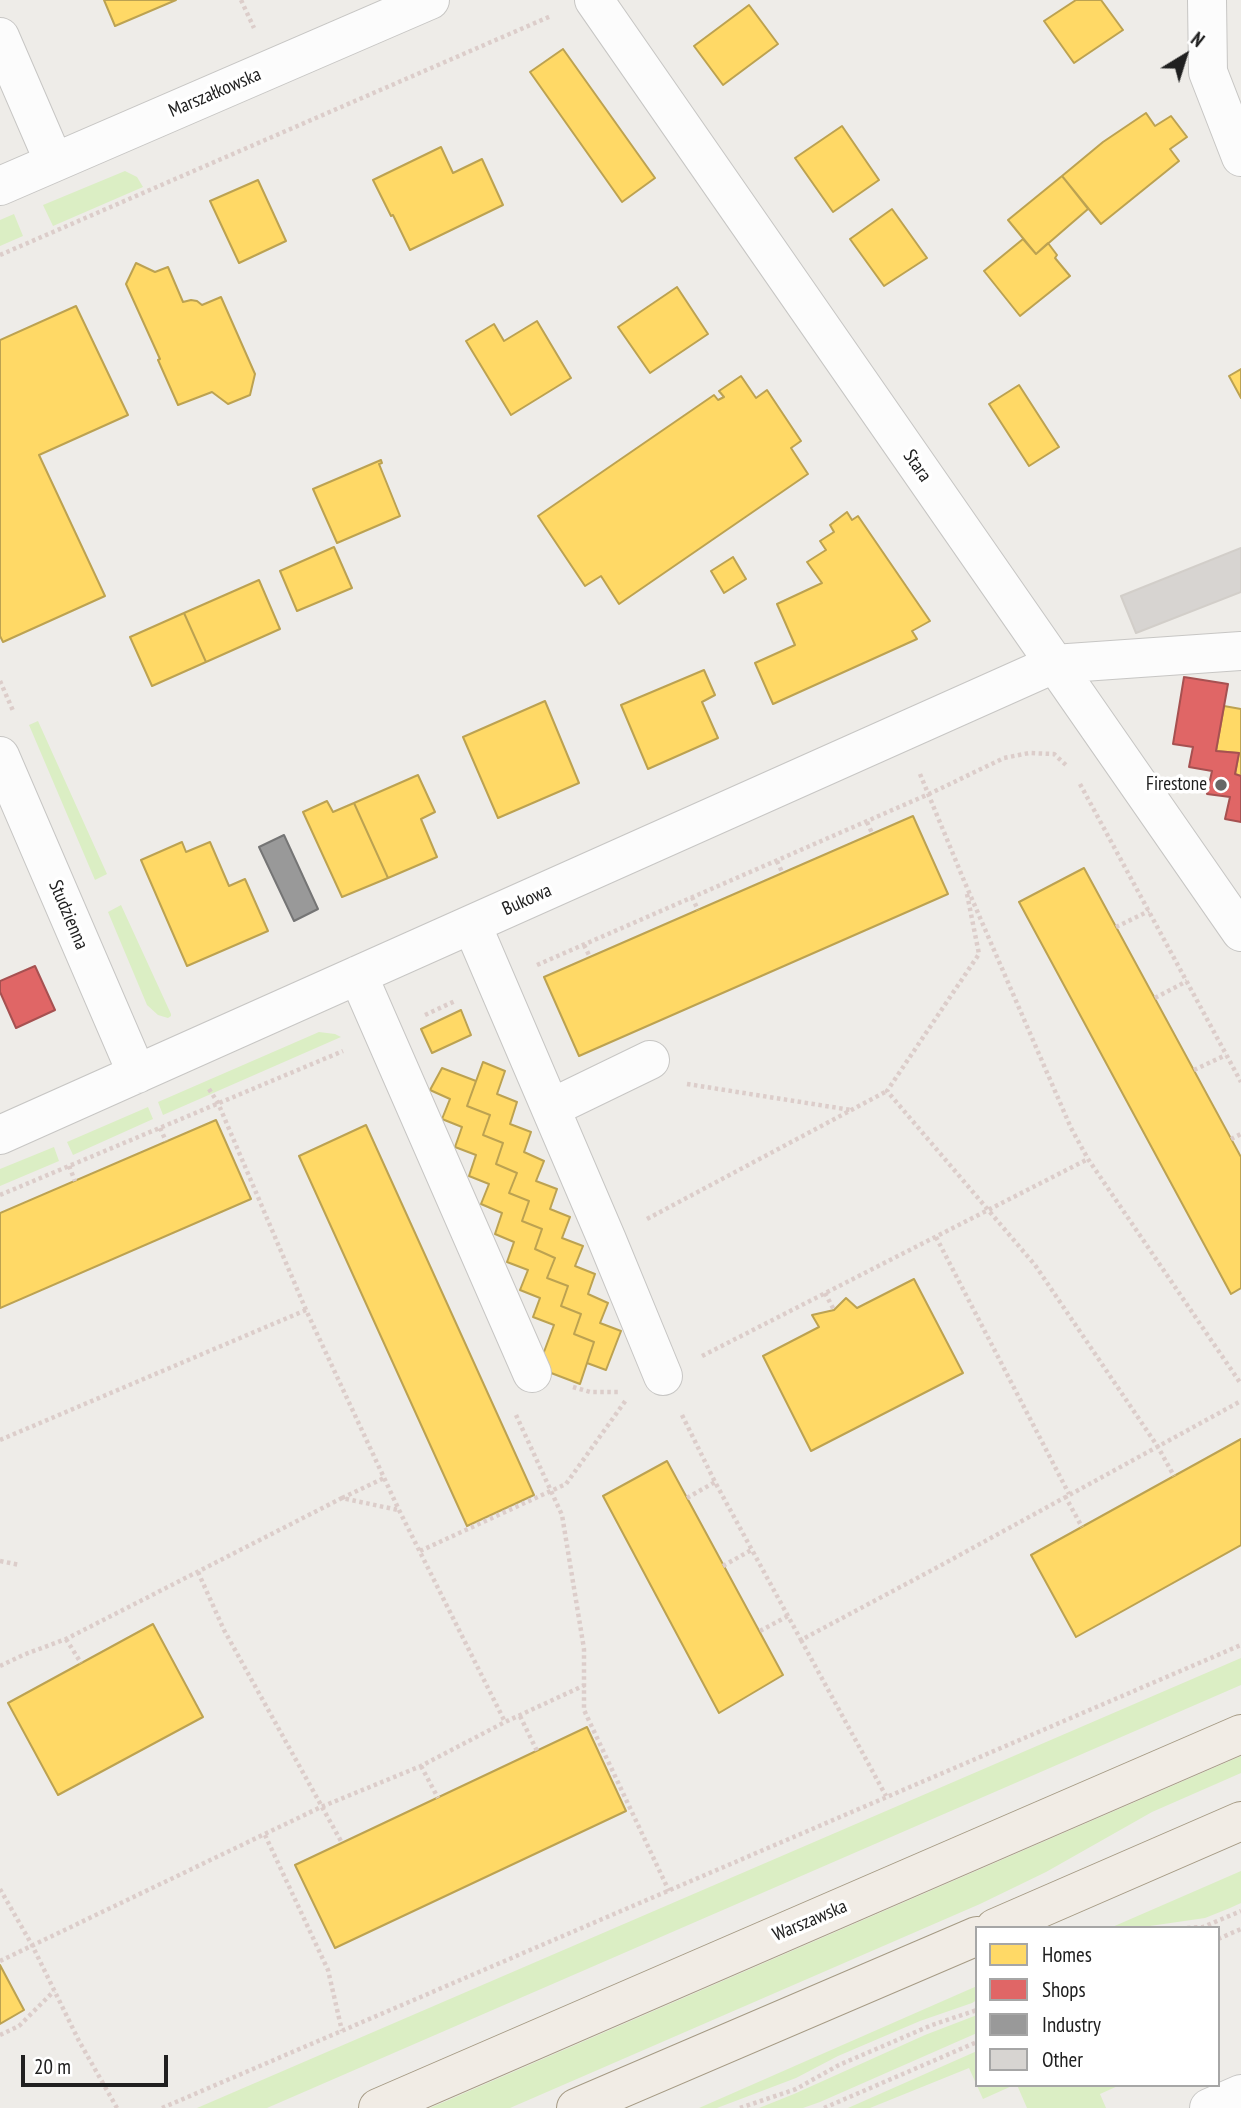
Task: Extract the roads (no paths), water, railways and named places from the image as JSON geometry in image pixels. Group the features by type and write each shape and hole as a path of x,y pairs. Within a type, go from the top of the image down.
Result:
{"main road":[{"name":"Warszawska","path":"379,2108 1241,1734"},
{"path":"1000,1926 1241,1821"},
{"path":"576,2108 975,1937"}],"street":[{"name":"Marszałkowska","path":"0,186 430,0"},
{"name":"Stara","path":"594,0 1241,932"},
{"path":"1208,0 1208,72 1241,157"},
{"path":"0,37 54,162"},
{"path":"1054,664 1241,651"},
{"name":"Bukowa","path":"0,1135 1054,664"},
{"name":"Studzienna","path":"0,756 137,1074"},
{"path":"472,925 663,1376"},
{"path":"358,975 532,1373"},
{"path":"551,1108 635,1067"},
{"path":"1209,2108 1241,2094"}],"place":[{"name":"Firestone","path":"1221,785"}]}
